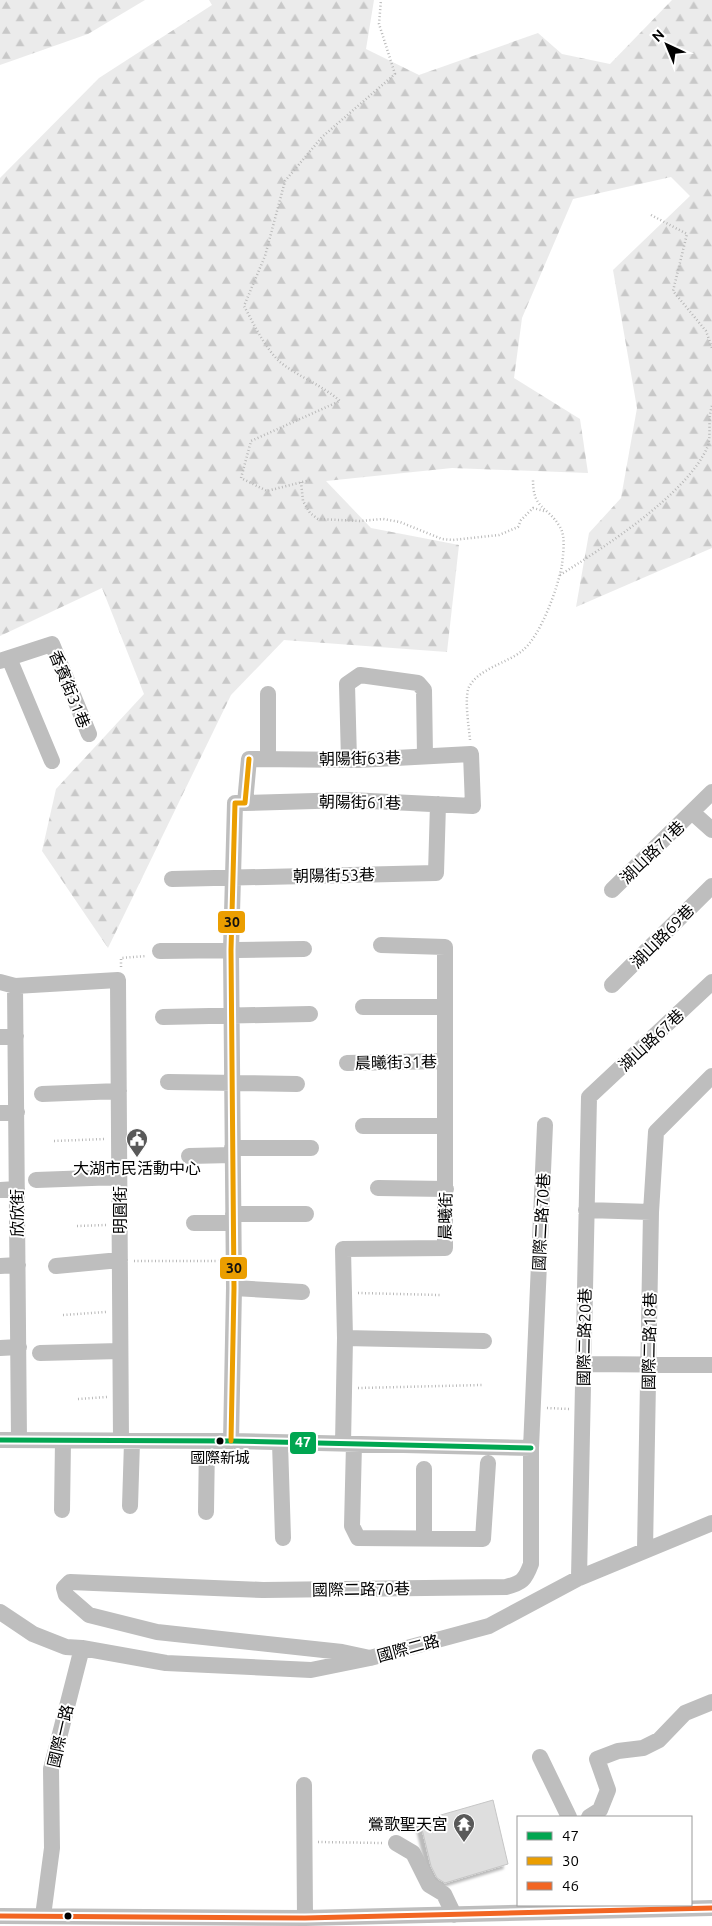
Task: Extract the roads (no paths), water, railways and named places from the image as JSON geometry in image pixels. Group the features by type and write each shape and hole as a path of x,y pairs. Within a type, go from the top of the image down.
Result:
{"street":[{"name":"香賓街31巷","path":"5,659 52,644 89,734"},
{"path":"5,659 52,761"},
{"path":"349,760 347,684 360,675 418,683 424,690 425,756"},
{"path":"268,694 268,759"},
{"name":"朝陽街63巷","path":"246,803 249,759 349,760 471,754 474,806"},
{"name":"湖山路71巷","path":"612,890 693,813 712,792"},
{"name":"朝陽街61巷","path":"246,803 349,800 474,806"},
{"path":"231,1441 234,1288 231,1015 232,877 235,803 246,803"},
{"name":"朝陽街53巷","path":"172,879 436,873 438,804"},
{"path":"693,813 712,830"},
{"name":"湖山路69巷","path":"612,985 712,886"},
{"name":"晨曦街","path":"381,945 445,947 445,1248 342,1249 345,1338 344,1388 349,1444 352,1526 358,1538 424,1539"},
{"path":"160,951 304,949"},
{"name":"明圓街","path":"8,984 118,980 120,1395 126,1441 130,1506"},
{"name":"湖山路67巷","path":"589,1097 712,982"},
{"name":"欣欣街","path":"8,984 8,1036 16,1112 19,1440"},
{"path":"363,1007 445,1007"},
{"path":"164,1017 310,1014"},
{"name":"晨曦街31巷","path":"347,1063 445,1061"},
{"name":"國際二路18巷","path":"645,1550 652,1212 656,1132 712,1076"},
{"path":"168,1082 297,1084"},
{"path":"42,1094 119,1091"},
{"name":"國際二路20巷","path":"579,1578 589,1097"},
{"path":"0,1113 16,1112"},
{"name":"國際二路70巷","path":"370,1658 342,1652 157,1632 89,1616 66,1595 64,1588 70,1582 263,1590 506,1587 521,1584 525,1579 530,1564 531,1448 545,1125"},
{"path":"363,1126 445,1126"},
{"path":"189,1156 232,1151 311,1148"},
{"path":"36,1180 119,1177"},
{"path":"378,1188 446,1189"},
{"path":"0,1190 17,1189"},
{"path":"586,1210 652,1212"},
{"path":"194,1223 233,1218 306,1214"},
{"path":"56,1266 120,1260"},
{"path":"0,1266 18,1265"},
{"path":"234,1288 302,1292"},
{"path":"345,1338 484,1341"},
{"path":"0,1348 19,1347"},
{"path":"40,1353 120,1351"},
{"path":"583,1364 712,1365"},
{"path":"0,1440 231,1441 531,1448"},
{"path":"62,1510 63,1441"},
{"path":"206,1512 207,1442"},
{"path":"280,1443 283,1538"},
{"path":"424,1469 424,1539 483,1539 488,1463"},
{"name":"國際二路","path":"82,1648 166,1663 235,1668 311,1670 370,1658 489,1626 579,1578 712,1523"},
{"path":"0,1612 33,1634 66,1647 82,1648"},
{"name":"國際一路","path":"43,1916 52,1848 51,1769 82,1648"},
{"path":"591,1816 600,1810 608,1790 597,1759 618,1751 643,1748 659,1740 685,1713 712,1702"},
{"path":"540,1757 569,1816"},
{"path":"304,1785 305,1918"},
{"path":"396,1843 413,1853 429,1885 444,1894 454,1915"},
{"path":"0,1916 305,1918 454,1915 605,1908 712,1908"}],"place":[{"name":"大湖市民活動中心","path":"137,1158"},
{"name":"國際新城","path":"220,1441"},
{"name":"鶯歌聖天宮","path":"464,1843"}]}
